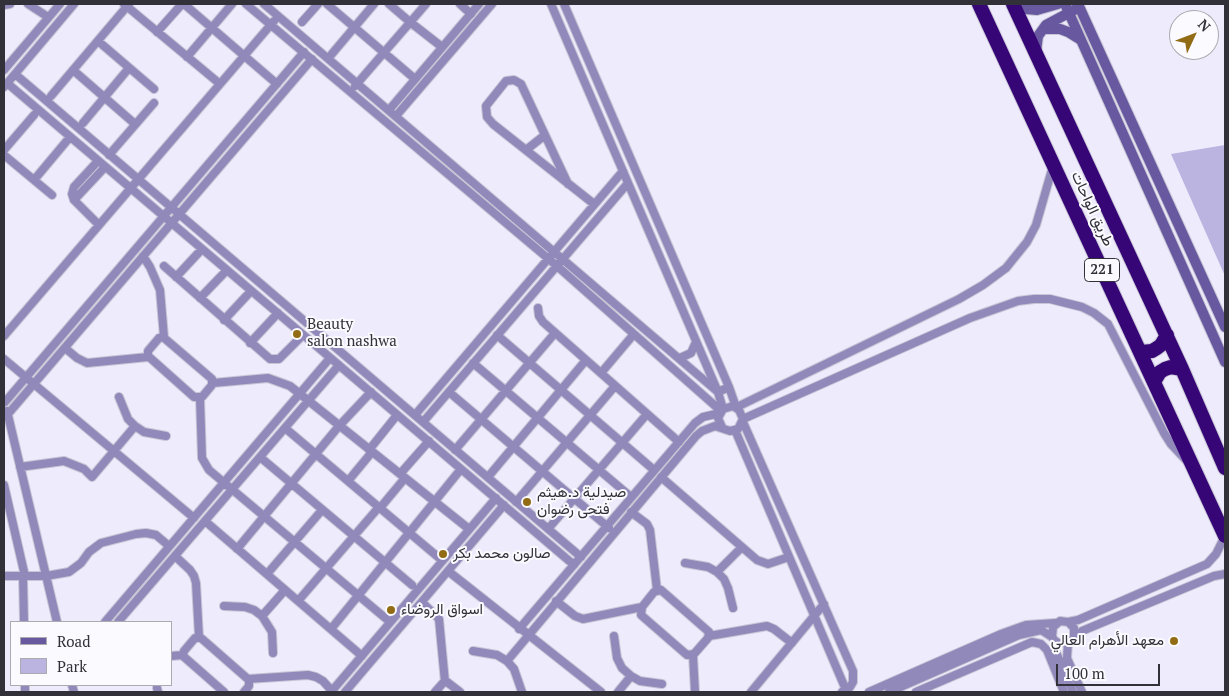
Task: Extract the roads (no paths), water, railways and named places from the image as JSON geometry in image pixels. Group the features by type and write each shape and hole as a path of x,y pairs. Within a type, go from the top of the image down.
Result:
{"highway":[{"name":"طريق الواحات","path":"979,4 1225,536"},
{"name":"طريق الواحات","path":"1014,4 1167,335 1225,468"},
{"path":"1141,352 1161,345 1167,335"},
{"path":"1154,382 1160,372 1165,369 1171,367 1182,369"}],"street":[{"path":"4,5 10,4"},
{"path":"28,4 48,17"},
{"path":"4,70 60,4"},
{"path":"74,4 5,85 131,188 574,564"},
{"path":"158,32 183,4 277,84"},
{"path":"187,57 232,4"},
{"path":"246,4 548,258 721,411"},
{"path":"264,4 718,392"},
{"path":"302,22 318,4"},
{"path":"327,4 416,79"},
{"path":"331,55 374,4"},
{"path":"389,4 442,47"},
{"path":"351,91 426,4"},
{"path":"460,4 471,14"},
{"path":"389,110 479,4"},
{"path":"396,116 492,4"},
{"path":"551,4 718,392 721,411 719,423 722,427"},
{"path":"564,4 736,407 742,412 743,420 853,670 853,682 844,691 734,430"},
{"path":"1014,4 1025,9 1058,4"},
{"path":"51,96 126,5 220,84"},
{"path":"1036,53 1036,44 1043,29 1067,8 1079,5 1225,326 1211,332"},
{"path":"1067,8 1225,362"},
{"path":"4,336 278,16"},
{"path":"1043,29 1060,29 1083,41"},
{"path":"98,41 154,89"},
{"path":"25,44 33,52"},
{"path":"57,621 4,400 26,378 89,305 304,52"},
{"path":"8,414 312,59"},
{"path":"83,123 129,68"},
{"path":"73,70 135,124"},
{"path":"15,74 581,556"},
{"path":"568,184 520,84 514,80 506,81 486,106 486,114 489,120 568,184 594,204"},
{"path":"589,93 600,88"},
{"path":"1107,97 1118,92"},
{"path":"109,155 154,102"},
{"path":"1114,114 1126,108"},
{"path":"4,150 34,115"},
{"path":"526,150 545,135"},
{"path":"34,180 70,137"},
{"path":"4,154 52,195"},
{"path":"98,161 74,187 72,194 74,200 99,225"},
{"path":"519,629 654,470 695,423 703,417 729,406 736,407 959,299 983,285 1006,268 1027,242 1036,225 1053,164"},
{"path":"74,200 105,167"},
{"path":"415,415 623,171"},
{"path":"461,184 467,177"},
{"path":"423,422 628,183"},
{"path":"176,277 202,249"},
{"path":"143,256 160,290 164,337 211,378 213,384"},
{"path":"164,266 267,358 279,359 303,334"},
{"path":"665,270 677,266"},
{"path":"200,298 227,270"},
{"path":"224,320 251,291"},
{"path":"265,302 272,293"},
{"path":"507,661 527,635 702,431 715,426 726,430 738,429 743,420 970,318 1018,301 1034,298 1050,299 1082,306 1108,324 1164,433 1171,444 1194,467"},
{"path":"89,305 96,311"},
{"path":"614,316 620,307"},
{"path":"538,308 543,322 679,442"},
{"path":"250,343 278,313"},
{"path":"1206,322 1220,315"},
{"path":"455,450 555,333"},
{"path":"484,334 495,338 529,363 654,470"},
{"path":"601,373 634,334"},
{"path":"148,356 148,351 159,338 164,337"},
{"path":"680,358 691,353 696,342"},
{"path":"65,348 77,358 87,363 148,356 194,397 200,398"},
{"path":"106,621 330,358"},
{"path":"4,359 194,518"},
{"path":"488,477 586,360"},
{"path":"473,363 631,497"},
{"path":"119,621 339,365"},
{"path":"362,385 369,376"},
{"path":"390,622 209,470 202,458 200,398 213,384 268,378 280,381 290,386 469,530"},
{"path":"516,502 616,386"},
{"path":"718,392 729,387"},
{"path":"238,549 339,426 371,392"},
{"path":"449,392 614,533"},
{"path":"119,397 128,419 135,426 144,432 166,436"},
{"path":"703,417 708,409 705,397"},
{"path":"548,529 647,414"},
{"path":"348,482 397,415"},
{"path":"695,423 702,431"},
{"path":"20,467 64,460 84,469 92,477 135,426"},
{"path":"285,428 438,557"},
{"path":"298,601 379,507 429,442"},
{"path":"260,457 412,586"},
{"path":"242,461 245,466 250,468"},
{"path":"331,629 461,468"},
{"path":"662,477 762,563 772,563 789,557"},
{"path":"4,485 24,576 24,621"},
{"path":"248,679 308,675 316,677 331,691 496,498"},
{"path":"345,692 504,505"},
{"path":"267,574 322,510"},
{"path":"632,512 647,524 650,530 657,590 642,607 640,612 642,617 687,655 693,655"},
{"path":"205,521 362,656"},
{"path":"4,576 46,576 69,572 101,543 136,534 146,533 156,536 170,546"},
{"path":"869,692 1001,634 1026,625 1056,624 1060,621 1078,620 1135,596 1207,564 1216,554 1225,536"},
{"path":"717,572 742,547"},
{"path":"175,556 190,570 196,583 198,637 248,679 250,684 244,692"},
{"path":"685,562 708,567 717,572 724,579 728,588 732,608"},
{"path":"448,571 601,692"},
{"path":"1082,692 1067,658 1068,643 1074,636 1119,615 1214,576 1225,574"},
{"path":"262,616 285,590"},
{"path":"657,590 661,590 708,630 709,636"},
{"path":"1135,596 1140,607"},
{"path":"556,601 575,616 583,619 642,607"},
{"path":"422,602 439,618 445,682"},
{"path":"751,692 824,604"},
{"path":"1114,604 1119,615"},
{"path":"224,606 245,607 254,610 262,616 272,632 273,653"},
{"path":"404,606 412,613"},
{"path":"1068,622 1074,628 1074,636"},
{"path":"1056,624 1051,632 1055,650 1073,692"},
{"path":"695,692 693,655 709,636 767,626 774,628 792,643"},
{"path":"889,692 1019,635 1041,630 1063,644 1068,643"},
{"path":"614,636 617,658 622,668 640,681 662,684"},
{"path":"183,655 184,651 198,637"},
{"path":"916,692 1032,642 1041,644 1047,650 1064,692"},
{"path":"473,651 497,655 507,661 514,669 522,692"},
{"path":"172,656 183,655 224,692"},
{"path":"618,692 631,676"},
{"path":"435,692 445,682"},
{"path":"445,682 460,692"}],"place":[{"name":"Beauty salon nashwa","path":"297,334"},
{"name":"صيدلية د.هيثم فتحى رضوان","path":"527,502"},
{"name":"صالون محمد بكر","path":"443,554"},
{"name":"اسواق الروضاء","path":"391,610"},
{"name":"معهد الأهرام العالي","path":"1174,641"}]}
